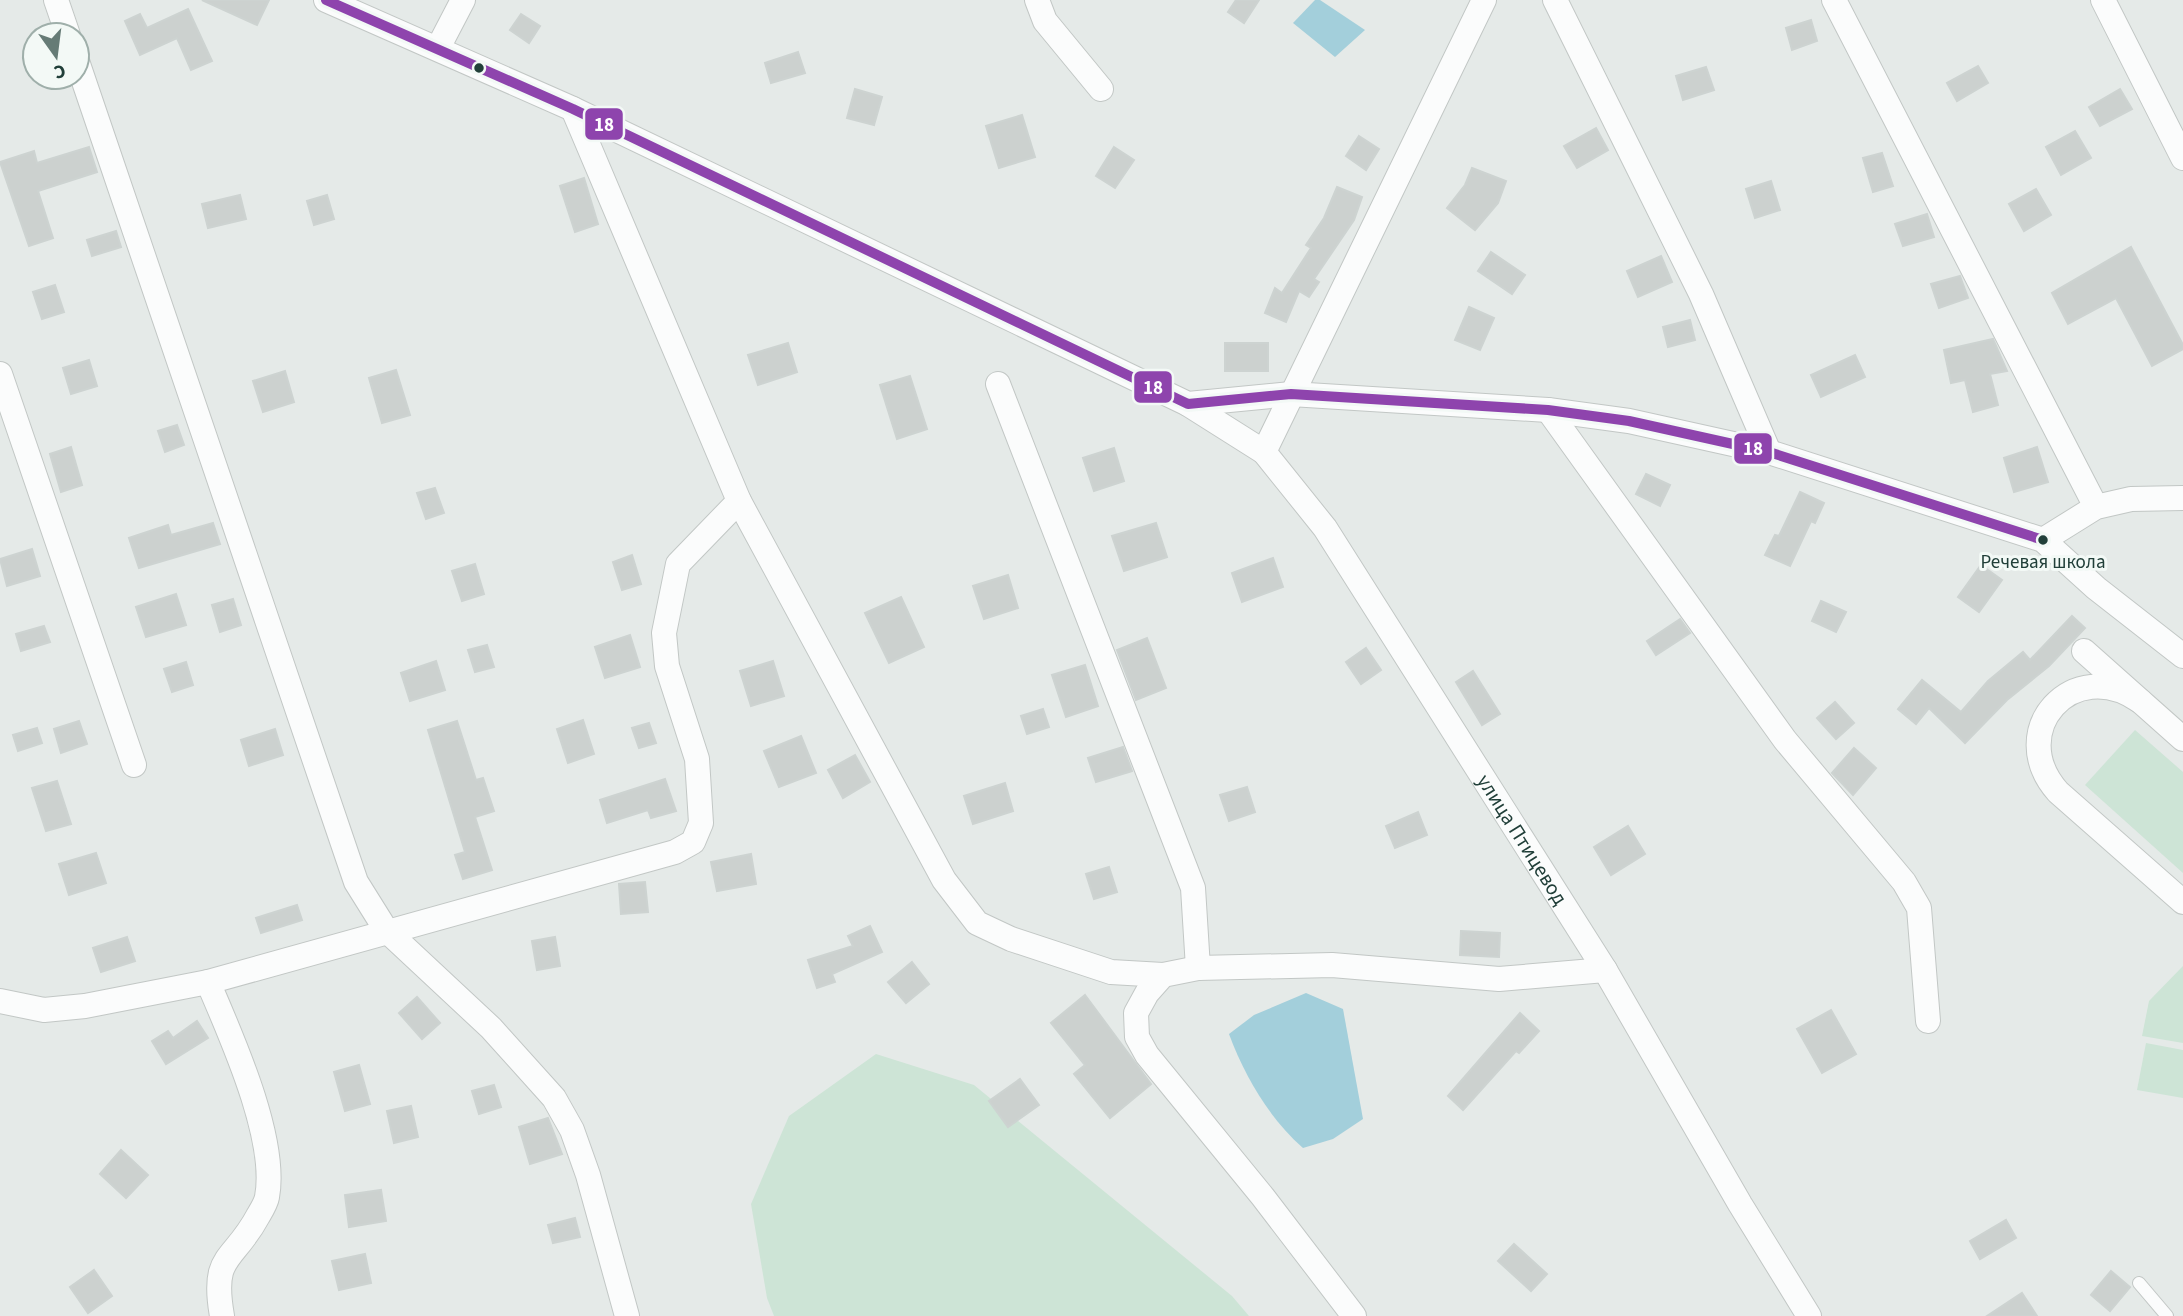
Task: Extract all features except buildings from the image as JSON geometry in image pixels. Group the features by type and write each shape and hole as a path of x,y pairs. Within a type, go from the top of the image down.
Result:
{"street":[{"path":"56,0 63,21"},
{"name":"улица Птицевод","path":"326,0 573,109 1188,404 1264,452 1325,528 1605,970 1740,1204 1809,1316"},
{"path":"438,48 463,0"},
{"path":"1037,0 1045,21 1101,89"},
{"path":"1264,452 1484,0"},
{"path":"1555,0 1701,294 1769,452"},
{"path":"1834,0 2096,507"},
{"path":"2103,0 2183,159"},
{"path":"87,91 356,881 386,930 491,1028 554,1098 572,1129 584,1164 627,1316"},
{"path":"573,109 739,501 944,880 977,923 1022,943 1111,972 1163,975 1198,968 1332,965 1499,979 1605,970"},
{"path":"0,374 134,765"},
{"path":"998,384 1193,888 1198,968"},
{"path":"1188,404 1291,394 1548,410 1629,421 1769,452 2043,540 2096,588 2183,656"},
{"path":"1548,410 1785,740 1904,882 1919,908 1928,1021"},
{"path":"2043,540 2096,507 2131,499 2183,498"},
{"path":"0,1001 44,1010 58,1009 208,982 386,930 675,852 693,842 701,823 696,759 667,666 664,633 678,564 739,501"},
{"path":"2084,651 2183,739"},
{"path":"2140,701 2116,688 2102,685 2076,690 2053,705 2045,717 2040,730 2038,757 2042,770 2058,792 2183,902"},
{"path":"1163,975 1147,993 1136,1013 1138,1037 1147,1055 1263,1197 1354,1316"},
{"path":"208,982 240,1060 266,1149 267,1198 250,1231 224,1260 217,1287 222,1316"}],"lane":[{"path":"2139,1283 2167,1316"}],"green space":[{"path":"2135,730 2183,772 2183,873 2085,785"},
{"path":"2183,966 2183,1043 2142,1036 2149,1001"},
{"path":"2146,1043 2183,1050 2183,1098 2137,1090"},
{"path":"876,1054 974,1085 1232,1296 1249,1316 774,1316 767,1298 751,1204 789,1116"}],"water":[{"path":"1315,0 1320,0 1365,30 1335,57 1293,23"},
{"path":"1306,993 1343,1009 1363,1119 1333,1139 1303,1148 1279,1124 1259,1096 1229,1034 1254,1015"}],"transit line":[{"name":"18","path":"326,0 573,109 1188,404 1291,394 1548,410 1629,421 1769,452 2043,540"}],"place":[{"name":"Речевая школа","path":"2043,540"}]}
